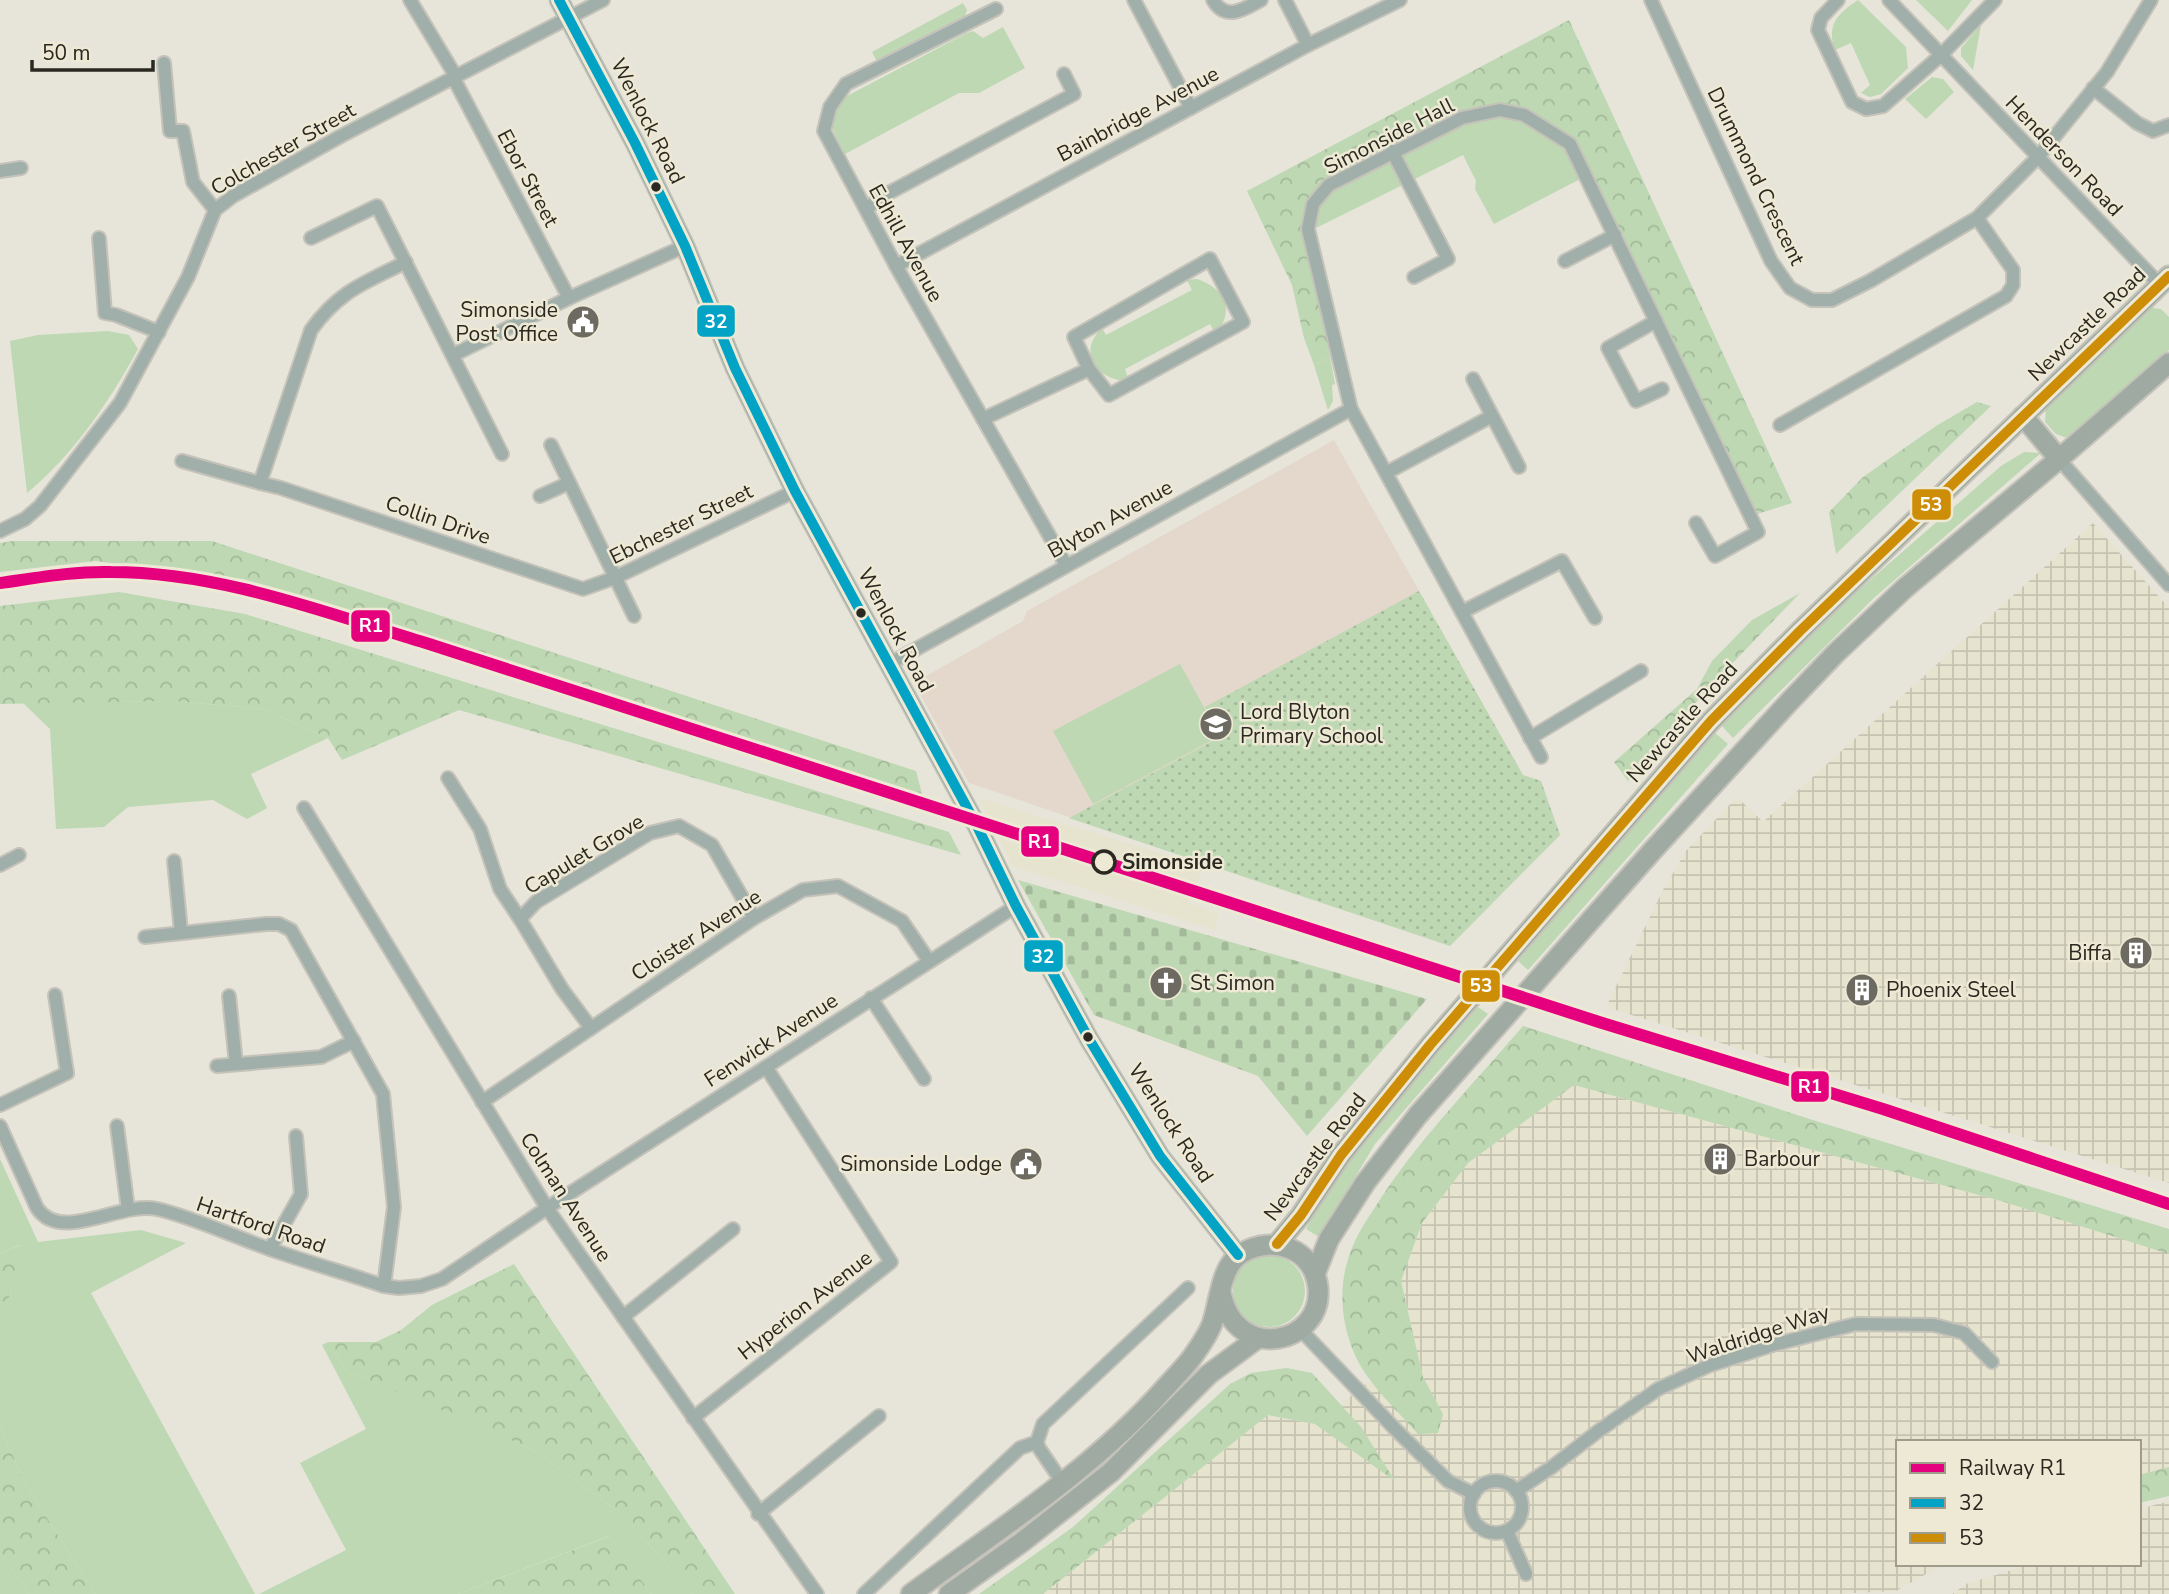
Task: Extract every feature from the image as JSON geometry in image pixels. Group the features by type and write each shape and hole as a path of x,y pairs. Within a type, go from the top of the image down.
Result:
{"main road":[{"name":"Newcastle Road","path":"1277,1244 1301,1215 1341,1156 1430,1045 1711,721 1800,631 2023,416 2166,285"},
{"path":"1222,1293 1225,1309 1232,1322 1244,1332 1258,1338 1273,1339 1300,1329 1317,1304 1315,1274 1329,1239 1365,1183 1418,1115 1743,751 1836,653 1923,572 2169,363"},
{"path":"2023,416 2059,459"},
{"name":"Newcastle Road","path":"1238,1255 1253,1247 1277,1244 1293,1249 1307,1260 1315,1274"},
{"path":"911,1594 1062,1482 1112,1441 1152,1403 1193,1357 1211,1327 1222,1293 1223,1279 1229,1265 1238,1255"},
{"path":"949,1594 1022,1542 1111,1472 1209,1374 1258,1338"}],"street":[{"name":"Ebor Street","path":"410,0 454,76 569,298"},
{"name":"Wenlock Road","path":"559,0 635,143 685,246 735,368 794,491 889,664 1016,906 1090,1039 1160,1156 1238,1255"},
{"name":"Colchester Street","path":"0,531 25,519 40,506 120,403 188,277 215,210 233,196 454,76 603,0"},
{"path":"1134,0 1192,108"},
{"path":"1213,0 1223,11 1230,13 1239,12 1261,0"},
{"path":"1285,0 1308,45"},
{"name":"Bainbridge Avenue","path":"896,266 1308,45 1401,0"},
{"name":"Drummond Crescent","path":"1651,0 1771,261 1790,288 1812,300 1832,300 1870,281 1977,218 2038,157 2107,72 2151,0"},
{"path":"1838,0 1821,18 1818,30 1852,102 1866,109 1883,106 1941,55 1995,0"},
{"name":"Henderson Road","path":"1889,0 2038,157 2166,285"},
{"name":"Edhill Avenue","path":"996,9 846,85 830,107 824,131 896,266 1066,565"},
{"path":"164,63 170,131 183,131 193,182 215,210"},
{"path":"866,209 883,196 1074,94 1064,74"},
{"path":"2093,88 2153,131 2169,125"},
{"name":"Simonside Hall","path":"1541,757 1351,410 1308,229 1313,204 1329,185 1462,118 1500,110 1524,115 1570,144 1758,532 1716,556 1696,523"},
{"path":"1392,151 1448,259 1414,277"},
{"path":"0,171 21,169"},
{"path":"311,238 377,206 502,454"},
{"path":"1780,425 2006,296 2013,285 2013,270 1977,218"},
{"path":"1565,261 1615,235"},
{"path":"99,238 105,313 159,332"},
{"path":"453,355 569,298 685,246"},
{"path":"1210,259 1243,322 1109,395 1089,369 1074,337 1210,259"},
{"path":"260,483 311,330 348,290 406,262"},
{"path":"1656,321 1608,348 1636,401 1662,389"},
{"path":"983,419 1089,369"},
{"path":"1473,379 1519,467"},
{"name":"Blyton Avenue","path":"889,664 1351,410"},
{"path":"1386,472 1492,416"},
{"path":"551,445 634,616"},
{"path":"2059,459 2169,585"},
{"name":"Collin Drive","path":"182,461 281,488 583,589"},
{"path":"540,496 569,483"},
{"name":"Ebchester Street","path":"583,589 614,578 794,491"},
{"path":"1462,612 1562,561 1595,618"},
{"path":"1530,738 1641,671"},
{"path":"448,778 480,830 500,889 520,919"},
{"name":"Colman Avenue","path":"303,808 547,1208 758,1514 817,1594"},
{"name":"Capulet Grove","path":"591,1028 562,989 520,919 536,902 650,833 679,826 712,845 754,918"},
{"path":"0,864 19,855"},
{"path":"174,861 181,932"},
{"name":"Cloister Avenue","path":"482,1102 754,918 803,890 838,886 902,921 929,961"},
{"name":"Fenwick Avenue","path":"547,1208 1016,906"},
{"path":"145,937 266,924 279,924 291,930 383,1094 394,1207 384,1286"},
{"path":"0,1105 67,1073 55,995"},
{"path":"229,996 236,1064"},
{"path":"872,998 924,1079"},
{"path":"217,1066 321,1057 354,1041"},
{"name":"Hyperion Avenue","path":"693,1418 891,1262 766,1066"},
{"name":"Hartford Road","path":"0,1126 43,1217 55,1223 75,1223 128,1209 155,1209 270,1250 384,1286 421,1286 442,1279 547,1208"},
{"path":"117,1126 128,1209"},
{"path":"270,1250 301,1194 296,1136"},
{"path":"623,1317 733,1229"},
{"path":"1062,1482 1042,1455 1037,1442 1043,1424 1188,1288"},
{"name":"Waldridge Way","path":"1516,1491 1658,1389 1708,1366 1776,1344 1856,1324 1934,1325 1964,1333 1992,1362"},
{"path":"1300,1329 1448,1481 1474,1494"},
{"path":"758,1514 879,1416"},
{"path":"864,1594 1020,1448 1037,1442"},
{"path":"1494,1482 1510,1485 1522,1505 1522,1513 1514,1527 1507,1531 1491,1533 1477,1524 1471,1510 1474,1494 1494,1482"},
{"path":"1507,1531 1526,1574"}],"shaded area":[{"name":"Lord Blyton Primary School","path":"1334,440 1523,775 1541,781 1560,835 1450,946 969,783 914,683 1023,621 1027,611"},
{"path":"2093,523 2169,608 2169,1183 1606,1007 1664,888 1686,851 1737,797 1763,822"},
{"path":"979,798 1203,866 1189,903 1218,913 1215,930 1012,866"},
{"path":"1574,1085 2001,1201 2169,1253 2169,1472 2141,1479 2141,1440 1896,1440 1896,1566 1940,1566 1896,1591 1835,1594 1043,1594 1268,1415 1315,1424 1416,1345 1401,1281 1422,1223 1468,1163"},
{"path":"2169,1501 2169,1594 1952,1594 1966,1584 2025,1566 2141,1566 2141,1508"}],"green space":[{"path":"1858,0 1906,47 1908,68 1881,94 1870,97 1861,93 1870,85 1851,43 1835,50 1832,33 1836,20"},
{"path":"1916,0 1972,0 1948,31"},
{"path":"963,3 967,10 964,19 879,65 872,52"},
{"path":"1569,20 1792,503 1751,516 1570,144 1524,115 1462,118 1329,185 1308,229 1330,357 1314,365 1304,338 1292,285 1247,191"},
{"path":"1981,25 1973,70 1961,56 1961,48"},
{"path":"1003,27 1025,68 979,93 959,93 845,154 834,131 832,119 845,97 967,33 973,31 983,38"},
{"path":"1932,77 1943,79 1954,92 1926,119 1905,99"},
{"path":"1524,115 1570,144 1586,176 1494,224 1475,189 1476,181 1463,155 1318,227 1308,229 1329,185 1462,118"},
{"path":"1197,279 1214,288 1224,301 1225,316 1216,334 1210,324 1125,369 1129,381 1118,380 1100,371 1091,356 1091,347 1094,337 1102,328 1106,335 1192,290 1187,280"},
{"path":"2152,308 2161,309 2169,317 2169,350 2067,438 2056,434 2045,422 2046,406"},
{"path":"108,331 129,335 138,349 89,426 60,462 27,493 10,341 38,335"},
{"path":"1330,357 1335,384 1332,385 1333,401 1328,410 1314,365"},
{"path":"1977,402 1991,406 1836,554 1829,512 1863,477 1936,426"},
{"path":"2024,452 2041,453 1875,597 1733,738 1721,725 1846,601 2001,466"},
{"path":"212,541 916,771 922,794 243,579 95,561 0,572 0,543"},
{"path":"1419,591 1523,775 1541,781 1560,835 1450,946 1069,818 1220,737 1205,707"},
{"path":"119,592 245,614 949,832 961,855 459,710 342,760 328,738 264,709 172,701 0,704 0,606"},
{"path":"1800,593 1706,691 1628,781 1614,762 1697,689 1712,661 1752,620"},
{"path":"1180,664 1220,736 1093,804 1053,731"},
{"path":"172,701 264,709 328,738 251,774 267,808 247,819 213,800 128,807 104,827 56,829 50,729 23,703"},
{"path":"1714,732 1728,744 1528,970 1518,961"},
{"path":"1018,880 1427,999 1307,1136 1258,1076 1094,1015"},
{"path":"1478,1007 1488,1014 1375,1144 1319,1237 1306,1229 1341,1168 1360,1143"},
{"path":"1523,1026 1819,1122 2169,1229 2169,1254 2001,1201 1574,1085 1468,1163 1422,1223 1401,1281 1423,1377 1443,1414 1438,1433 1418,1434 1375,1386 1355,1355 1344,1318 1342,1293 1346,1268 1359,1232 1399,1173 1432,1130"},
{"path":"0,1159 38,1242 141,1230 186,1243 91,1293 255,1594 95,1594 23,1480 0,1425 0,1304 9,1298 21,1245 0,1253"},
{"path":"22,1245 9,1298 0,1304 0,1253"},
{"path":"1269,1255 1289,1261 1299,1271 1305,1291 1299,1311 1289,1321 1269,1327 1249,1321 1239,1311 1233,1291 1239,1271 1249,1261"},
{"path":"514,1264 735,1594 693,1594 622,1514 535,1451 346,1371 328,1342 376,1342 401,1330 432,1305"},
{"path":"328,1342 346,1371 472,1422 535,1451 622,1514 693,1594 651,1594 609,1536 458,1594 259,1594 346,1550 300,1463 366,1429 322,1345"},
{"path":"1287,1368 1312,1373 1361,1427 1395,1481 1315,1424 1268,1415 1043,1594 979,1594 1073,1527 1230,1384 1251,1373"},
{"path":"0,1425 23,1480 95,1594 29,1594 0,1553"},
{"path":"2169,1467 2169,1496 2141,1503 2141,1474"},
{"path":"610,1536 651,1594 458,1594"},
{"path":"0,1553 29,1594 0,1594"}],"rail line":[{"name":"R1","path":"0,583 83,573 152,574 231,586 310,607 1599,1022 1883,1109 2169,1204"}],"transit line":[{"name":"32","path":"559,0 635,143 685,246 735,368 795,491 977,826 1016,906 1089,1039 1160,1156 1238,1255"},
{"name":"53","path":"1277,1244 1301,1215 1341,1155 1430,1045 1711,721 1800,631 2169,276"}],"place":[{"name":"Simonside Post Office","path":"583,322"},
{"name":"Lord Blyton Primary School","path":"1216,724"},
{"name":"Simonside","path":"1104,862"},
{"name":"Biffa","path":"2136,953"},
{"name":"St Simon","path":"1166,983"},
{"name":"Phoenix Steel","path":"1862,990"},
{"name":"Barbour","path":"1720,1159"},
{"name":"Simonside Lodge","path":"1026,1164"}]}
